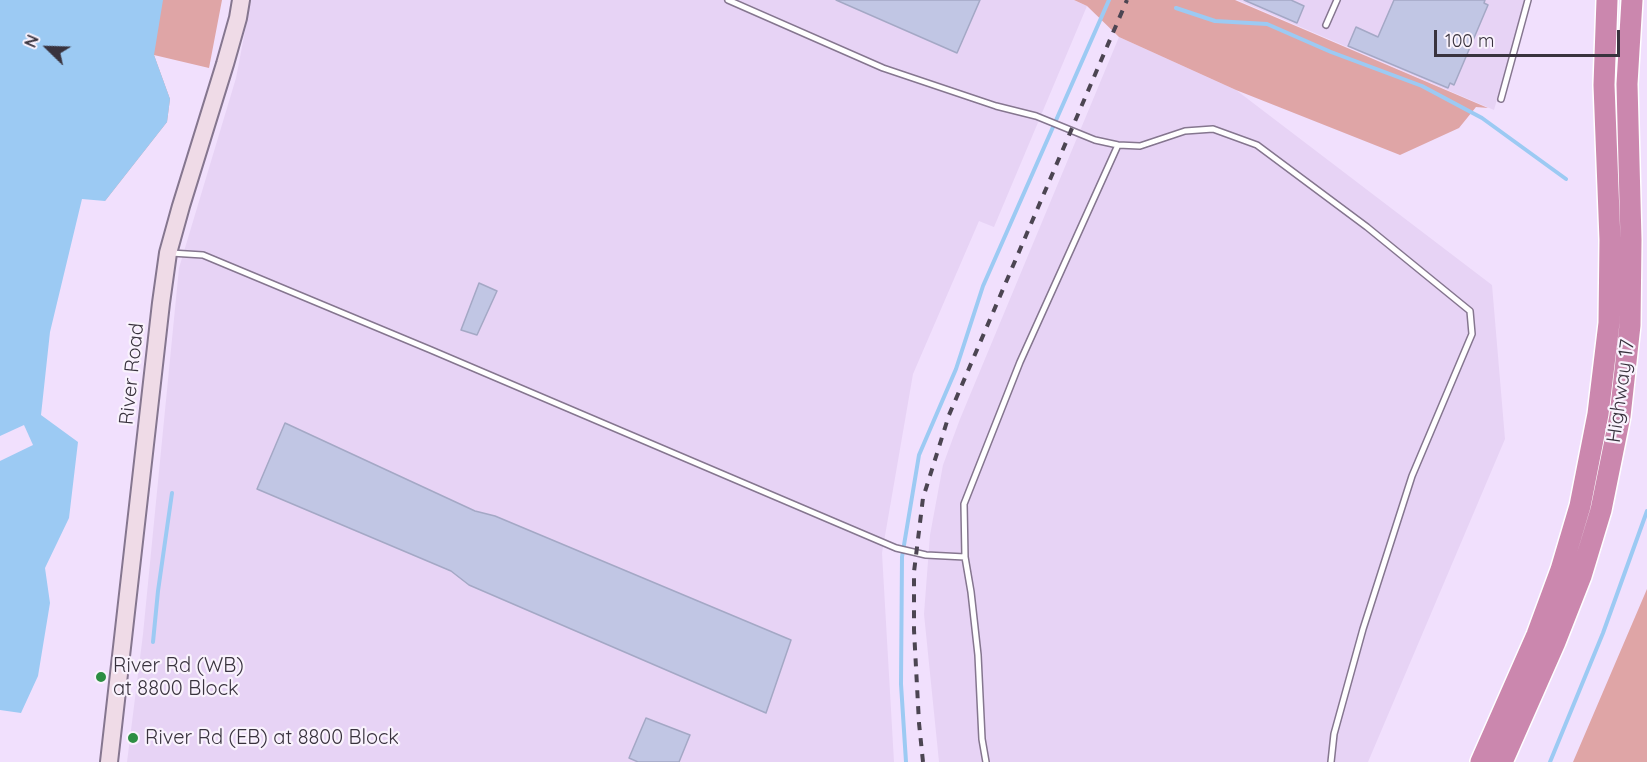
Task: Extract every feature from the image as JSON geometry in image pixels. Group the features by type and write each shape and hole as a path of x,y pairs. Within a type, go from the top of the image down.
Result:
{"highway":[{"name":"Highway 17","path":"1481,762 1536,635 1561,570 1580,506 1598,414 1609,323 1610,240 1604,85 1608,0"},
{"name":"Highway 17","path":"1502,762 1555,642 1581,576 1601,510 1620,416 1630,325 1631,240 1627,84 1632,0"}],"main road":[{"name":"River Road","path":"109,762 168,253 225,64 241,0"}],"lane":[{"path":"728,0 883,68 1036,116 1095,140 1118,145 1140,146 1185,131 1213,129 1257,146 1367,227 1470,311 1472,334 1412,476 1362,629 1334,734 1331,762"},
{"path":"1326,25 1337,0"},
{"path":"1501,99 1528,0"},
{"path":"986,762 982,739 978,655 965,557 964,504 1020,362 1118,145"},
{"path":"168,253 203,255 896,548 926,555 965,557"}],"shaded area":[{"path":"156,0 222,0 209,68 154,55 170,99 167,122 105,201"},
{"path":"251,0 1074,0 1087,6 994,227 979,221 913,374 882,553 894,762 127,762 143,634 179,268 236,78"},
{"path":"1074,0 1235,0 1488,108 1476,107 1459,128 1400,155 1236,90 1119,37 1087,6"},
{"path":"1238,0 1525,0 1494,110"},
{"path":"1119,37 1236,90 1492,285 1505,439 1368,762 939,762 924,614 930,535 943,465"},
{"path":"1647,589 1647,762 1573,762"}],"water":[{"path":"0,0 163,0 154,55 170,99 167,122 105,201 82,199 50,332 41,415 78,442 69,518 45,568 50,603 38,676 21,713 0,710"}],"pier":[{"path":"24,425 33,445 0,461 0,436"}],"building":[{"path":"836,0 980,0 957,53"},
{"path":"1244,0 1291,0 1304,6 1297,23"},
{"path":"1394,0 1485,0 1484,3 1488,5 1454,85 1450,83 1448,88 1348,46 1356,27 1378,37"},
{"path":"479,283 497,291 477,335 461,330"},
{"path":"285,423 475,511 495,516 791,640 766,713 469,585 451,571 257,489"},
{"path":"646,718 690,735 679,762 638,762 629,758"}],"waterway":[{"path":"906,762 901,684 902,557 919,455 956,369 983,286 1109,0"},
{"path":"1176,8 1215,21 1267,24 1331,52 1422,86 1482,118 1566,179"},
{"path":"153,642 172,493"},
{"path":"1550,762 1603,633 1647,511"}],"railway":[{"path":"923,762 914,630 914,572 923,498 949,415 1127,0"}],"place":[{"name":"River Rd (WB) at 8800 Block","path":"101,677"},
{"name":"River Rd (EB) at 8800 Block","path":"133,738"}]}
